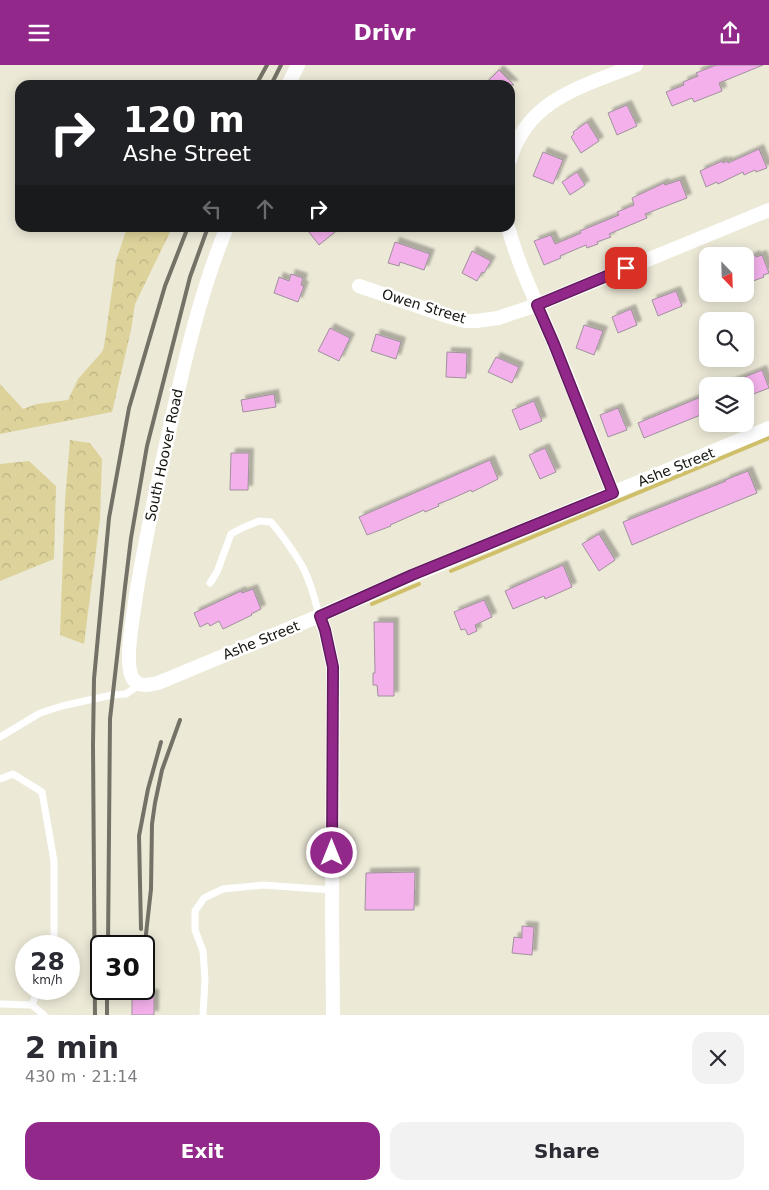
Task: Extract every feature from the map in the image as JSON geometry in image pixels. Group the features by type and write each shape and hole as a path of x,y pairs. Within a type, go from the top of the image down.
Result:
{"street":[{"path":"290,80 298,65"},
{"path":"515,147 526,126 538,113 555,100 636,65"},
{"name":"Owen Street","path":"359,286 465,321 498,318 537,305 769,210"},
{"name":"South Hoover Road","path":"139,685 132,679 129,669 129,640 149,523 197,315 225,232"},
{"path":"510,232 613,493"},
{"name":"Ashe Street","path":"139,685 158,683 769,427"},
{"path":"320,616 333,667 333,1015"}],"lane":[{"path":"210,583 217,571 231,534 259,521 271,522 302,565 320,616"},
{"name":"Ashe Street","path":"0,737 40,713 62,706 112,695 126,694 139,685"},
{"path":"0,779 13,774 42,792 54,861 54,935"},
{"path":"203,1015 205,980 203,951 195,931 195,911 204,897 223,889 263,885 332,890"},
{"path":"32,1005 34,1000"},
{"path":"0,1004 32,1005 44,1015"}],"green space":[{"path":"126,232 170,232 135,304 131,330 112,412 0,434 0,384 23,409 37,404 68,400 78,379 102,352 116,261"},
{"path":"70,440 90,443 102,459 100,519 84,644 60,635 65,501"},
{"path":"29,461 56,486 54,559 0,581 0,464"}],"building":[{"path":"716,65 763,65 719,83 722,91 694,102 692,98 672,106 666,92 684,85 683,82 698,76 696,73"},
{"path":"499,70 509,80 489,80"},
{"path":"627,105 637,126 617,135 608,113"},
{"path":"587,122 599,141 581,153 571,137 574,134 573,132"},
{"path":"759,149 767,168 756,172 755,170 744,175 743,172 718,184 717,182 706,187 700,171 722,161 723,163 727,161 728,163"},
{"path":"543,152 563,160 553,184 533,176"},
{"path":"577,172 585,185 570,195 562,182"},
{"path":"680,180 687,198 645,214 647,218 609,234 611,237 597,242 598,244 587,248 586,245 544,265 534,241 551,235 555,244 581,233 580,231 619,215 617,212 634,205 632,198 664,183 665,185"},
{"path":"309,232 335,232 319,245"},
{"path":"395,242 430,254 424,270 400,262 399,266 388,263"},
{"path":"472,251 491,261 477,281 462,273"},
{"path":"762,255 769,273 754,281 754,256 756,257"},
{"path":"291,274 303,278 301,285 304,286 298,302 274,293 279,277 289,281"},
{"path":"676,291 682,306 658,316 652,300"},
{"path":"631,309 637,325 618,333 612,317"},
{"path":"584,325 603,331 594,355 576,348"},
{"path":"330,328 350,338 339,361 318,351"},
{"path":"376,334 401,342 396,359 371,351"},
{"path":"447,352 467,353 466,378 446,377"},
{"path":"496,357 519,367 512,383 488,372"},
{"path":"762,370 769,388 754,394 754,377 744,377"},
{"path":"274,394 276,407 243,412 241,400"},
{"path":"699,398 699,416 644,438 638,423"},
{"path":"534,401 542,421 520,430 512,410"},
{"path":"618,408 627,430 608,437 600,415"},
{"path":"545,448 556,472 540,479 529,455"},
{"path":"231,453 249,453 248,490 230,490"},
{"path":"490,460 498,479 472,492 471,490 438,504 439,506 425,512 424,510 367,535 359,517"},
{"path":"748,471 757,493 632,545 623,522"},
{"path":"599,534 615,560 599,571 582,544"},
{"path":"563,565 572,587 545,599 544,596 513,609 505,591"},
{"path":"253,589 261,609 223,629 219,621 210,626 208,623 200,627 194,613 241,591 242,593"},
{"path":"484,600 492,617 475,625 477,631 468,635 465,629 461,630 454,612"},
{"path":"374,622 394,622 394,696 378,696 377,685 373,685 373,673 375,673"},
{"path":"415,872 414,910 365,910 366,873"},
{"path":"522,926 534,927 532,955 512,953 514,937 522,938"},
{"path":"132,1000 154,1000 154,1015 132,1015"}],"waterway":[{"path":"451,571 769,438"},
{"path":"372,604 419,584"}],"railway":[{"path":"259,80 267,65"},
{"path":"274,80 281,65"},
{"path":"95,1015 94,679 109,518 129,408 165,286 186,232"},
{"path":"108,935 110,719 131,538 147,446 190,277 206,232"},
{"path":"146,935 151,889 152,824 155,803 162,770 180,720"},
{"path":"141,929 139,836 148,789 161,742"},
{"path":"107,1000 107,1015"}],"route":[{"path":"332,853 333,667 320,616 412,575 613,493 537,305 626,268"}]}
